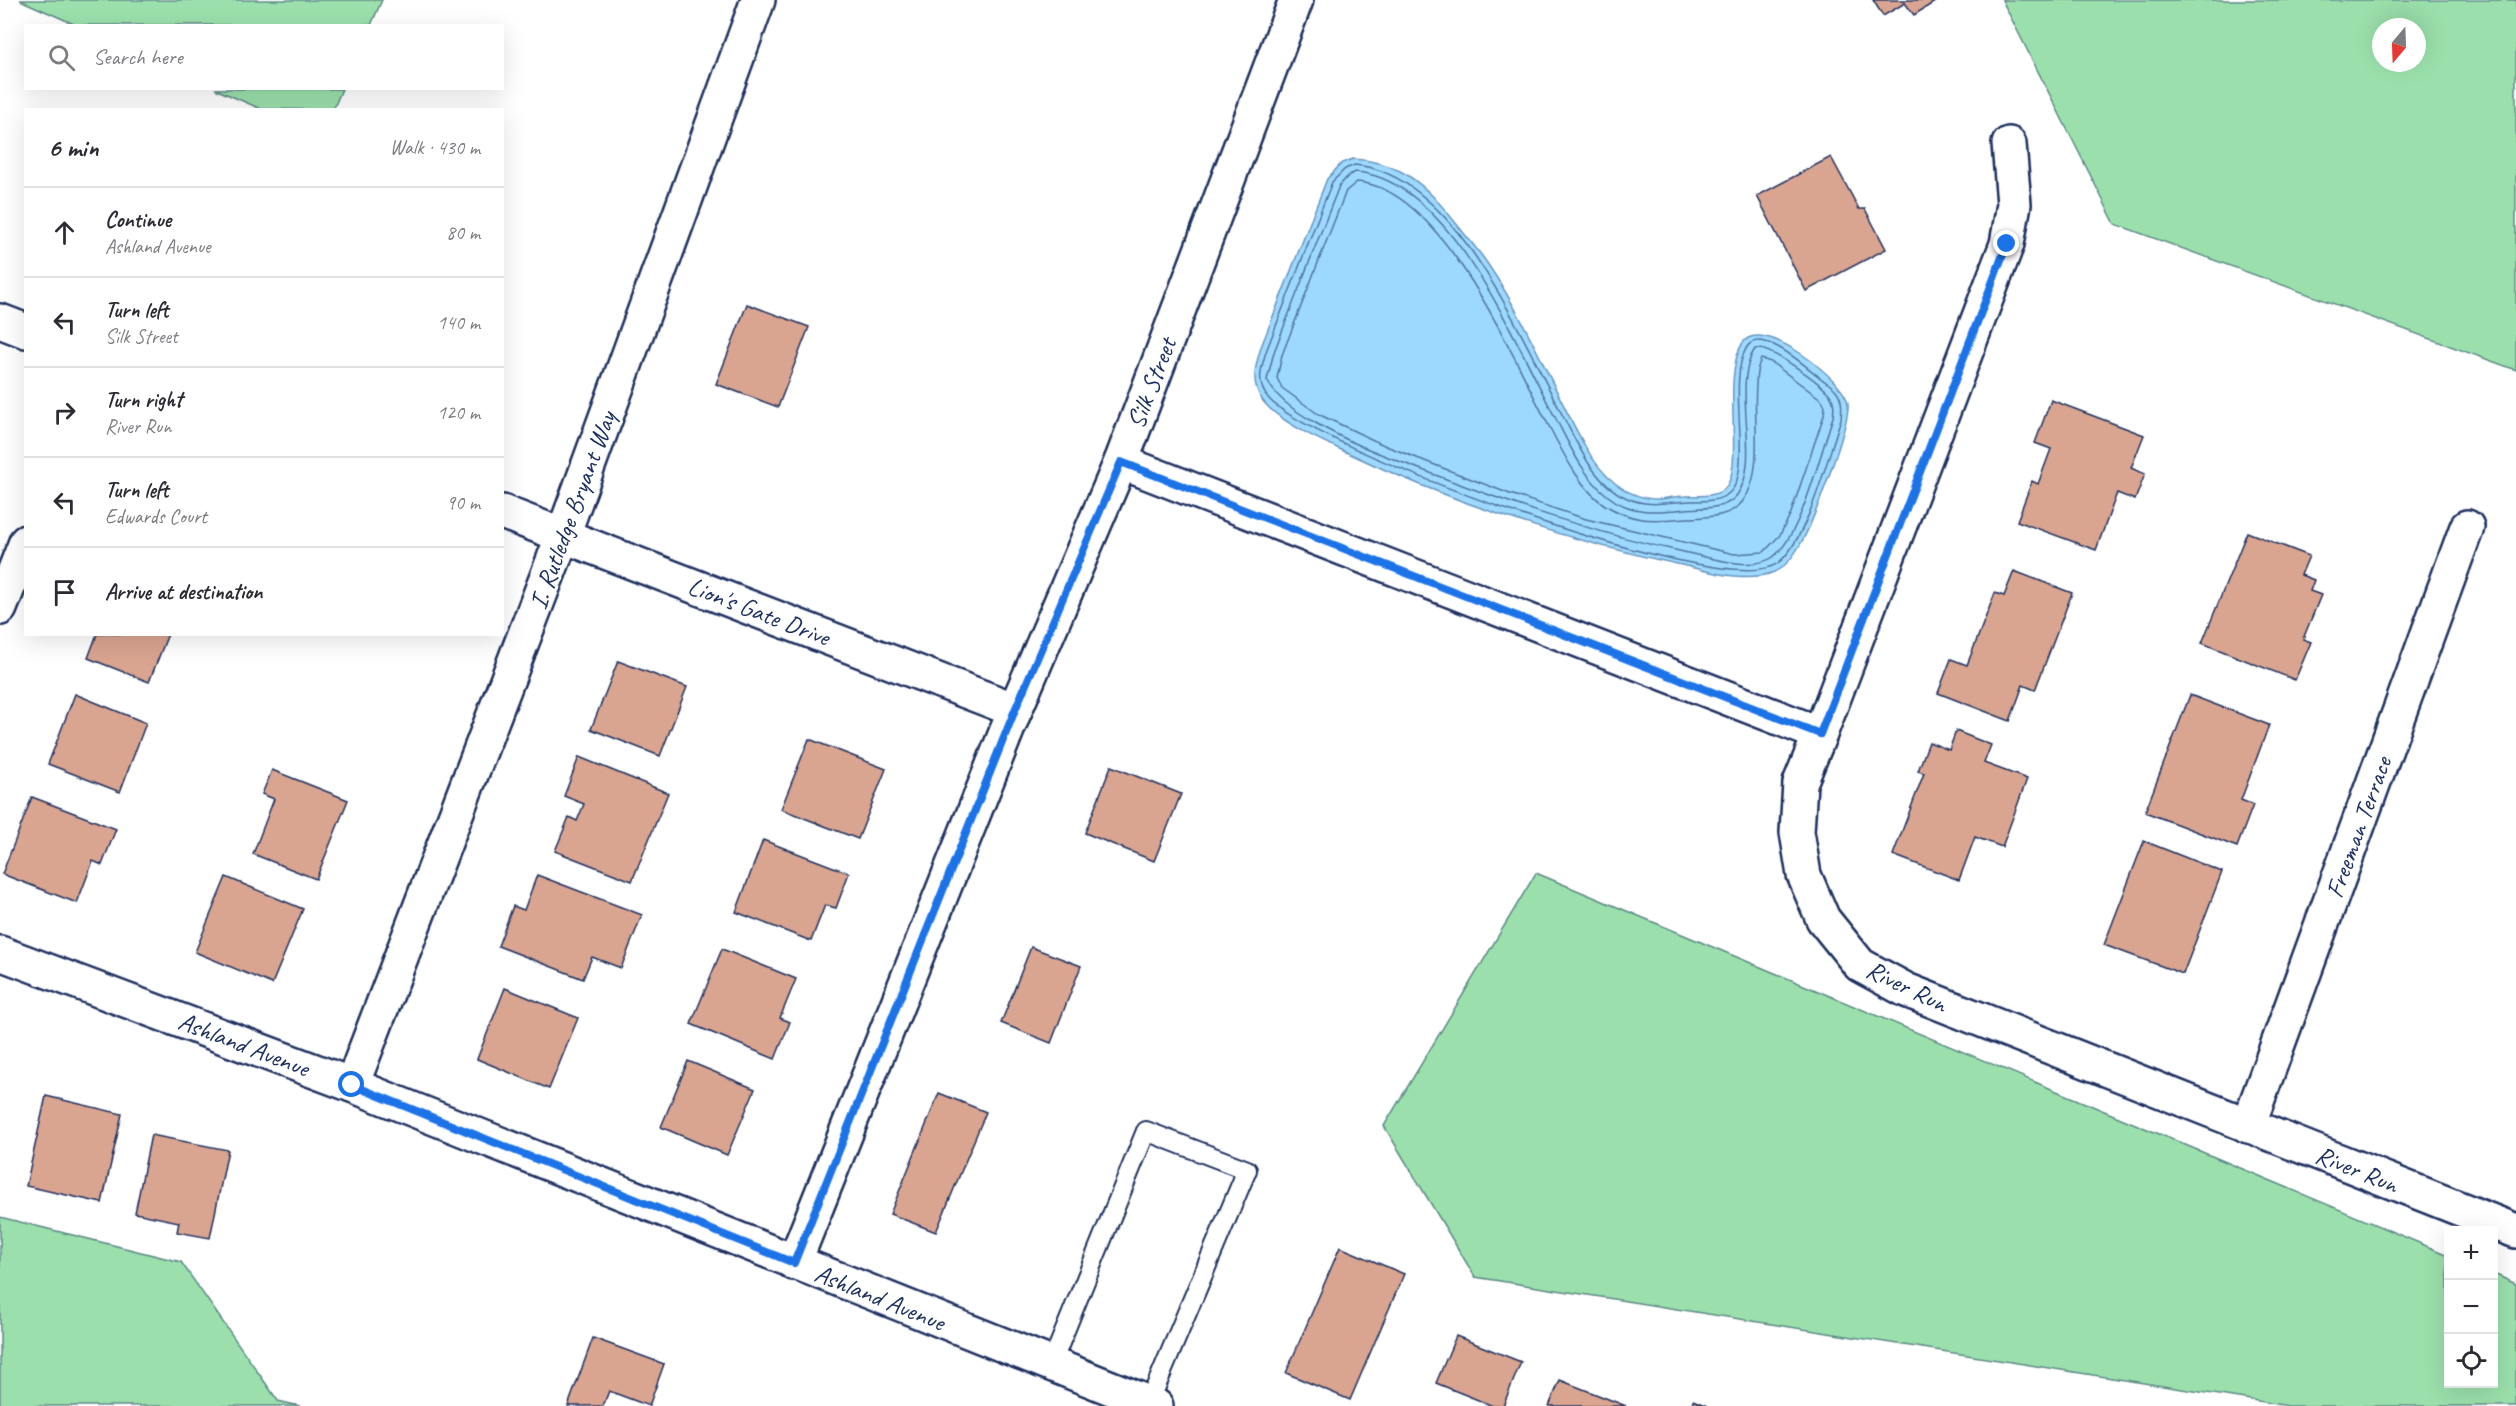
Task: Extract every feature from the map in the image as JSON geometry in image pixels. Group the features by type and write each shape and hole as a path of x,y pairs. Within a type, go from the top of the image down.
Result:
{"street":[{"name":"I. Rutledge Bryant Way","path":"352,1085 563,535 759,0"},
{"name":"Silk Street","path":"794,1263 1015,710 1121,462 1296,0"},
{"name":"River Run","path":"2009,144 2013,204 2007,244 1800,783 1797,832 1804,875 1823,919 1860,965 1906,990 2516,1231"},
{"path":"0,321 24,330"},
{"path":"1121,462 1820,734"},
{"name":"Lion's Gate Drive","path":"504,513 1015,710"},
{"name":"Freeman Terrace","path":"2248,1126 2467,527"},
{"path":"0,608 24,547"},
{"name":"Ashland Avenue","path":"0,953 352,1085 1152,1405"}],"lane":[{"path":"1051,1365 1146,1131 1247,1170 1152,1405"}],"green space":[{"path":"20,0 382,0 371,24 74,24"},
{"path":"2002,0 2516,0 2516,370 2115,224"},
{"path":"217,90 342,90 334,108 259,108"},
{"path":"1536,873 2444,1253 2444,1388 2498,1388 2498,1276 2516,1284 2516,1406 2289,1406 1475,1277 1384,1126"},
{"path":"0,1217 181,1262 278,1401 300,1406 0,1406"}],"water":[{"path":"1353,159 1389,166 1400,171 1433,196 1482,256 1503,287 1591,457 1616,484 1637,495 1661,499 1706,495 1725,488 1731,478 1733,462 1733,379 1736,359 1742,344 1752,337 1766,337 1783,343 1818,367 1844,394 1848,404 1847,415 1822,496 1807,532 1790,560 1778,570 1765,575 1728,575 1599,545 1512,519 1428,488 1325,442 1270,409 1256,388 1256,368 1261,347 1327,179 1342,163"}],"building":[{"path":"1873,0 1938,0 1914,15 1905,3 1883,16"},
{"path":"1831,157 1859,209 1865,209 1886,249 1806,291 1757,196"},
{"path":"747,304 809,327 778,407 716,384"},
{"path":"2051,400 2144,435 2131,468 2145,474 2135,500 2117,493 2096,550 2017,521 2032,481 2038,484 2051,449 2035,443"},
{"path":"2247,532 2309,556 2301,575 2314,580 2310,591 2321,595 2303,639 2311,642 2295,680 2202,643"},
{"path":"2014,571 2072,593 2035,690 2023,685 2010,721 1938,693 1951,659 1967,665 1995,593 2004,596"},
{"path":"96,636 167,636 149,682 88,658"},
{"path":"618,661 687,687 660,756 591,729"},
{"path":"75,694 146,723 120,792 48,764"},
{"path":"2190,695 2269,725 2241,800 2253,805 2237,847 2145,812"},
{"path":"1956,731 1991,745 1984,763 2027,779 2002,847 1975,837 1959,880 1893,855 1924,773 1918,771 1929,742 1949,750"},
{"path":"809,739 886,769 858,839 781,809"},
{"path":"579,757 668,793 632,881 555,851 569,817 577,821 584,804 564,796"},
{"path":"1111,766 1181,794 1154,861 1085,833"},
{"path":"272,770 348,800 316,879 253,854 274,799 262,794"},
{"path":"32,797 116,829 102,865 93,861 77,903 2,874"},
{"path":"763,840 849,873 836,908 825,905 811,941 736,912"},
{"path":"2144,841 2222,872 2183,974 2104,945"},
{"path":"537,875 642,915 621,968 592,957 583,979 498,946 513,906 524,910"},
{"path":"226,877 303,909 272,984 195,952"},
{"path":"1031,947 1081,966 1051,1043 1001,1023"},
{"path":"722,949 796,979 780,1018 790,1022 775,1059 691,1024"},
{"path":"505,988 578,1018 549,1089 477,1059"},
{"path":"688,1061 755,1089 727,1155 661,1127"},
{"path":"939,1093 986,1112 936,1232 890,1214"},
{"path":"46,1096 122,1114 102,1203 26,1186"},
{"path":"151,1135 228,1150 210,1238 177,1232 179,1222 135,1213"},
{"path":"1340,1247 1404,1274 1350,1400 1286,1373"},
{"path":"1456,1336 1521,1362 1503,1406 1493,1406 1436,1383"},
{"path":"593,1338 664,1364 649,1406 609,1391 603,1406 568,1406"},
{"path":"1560,1380 1626,1406 1549,1406"},
{"path":"1693,1400 1707,1406 1691,1406"}],"route":[{"path":"352,1085 794,1263 1015,710 1121,462 1820,734 2007,244"}]}
